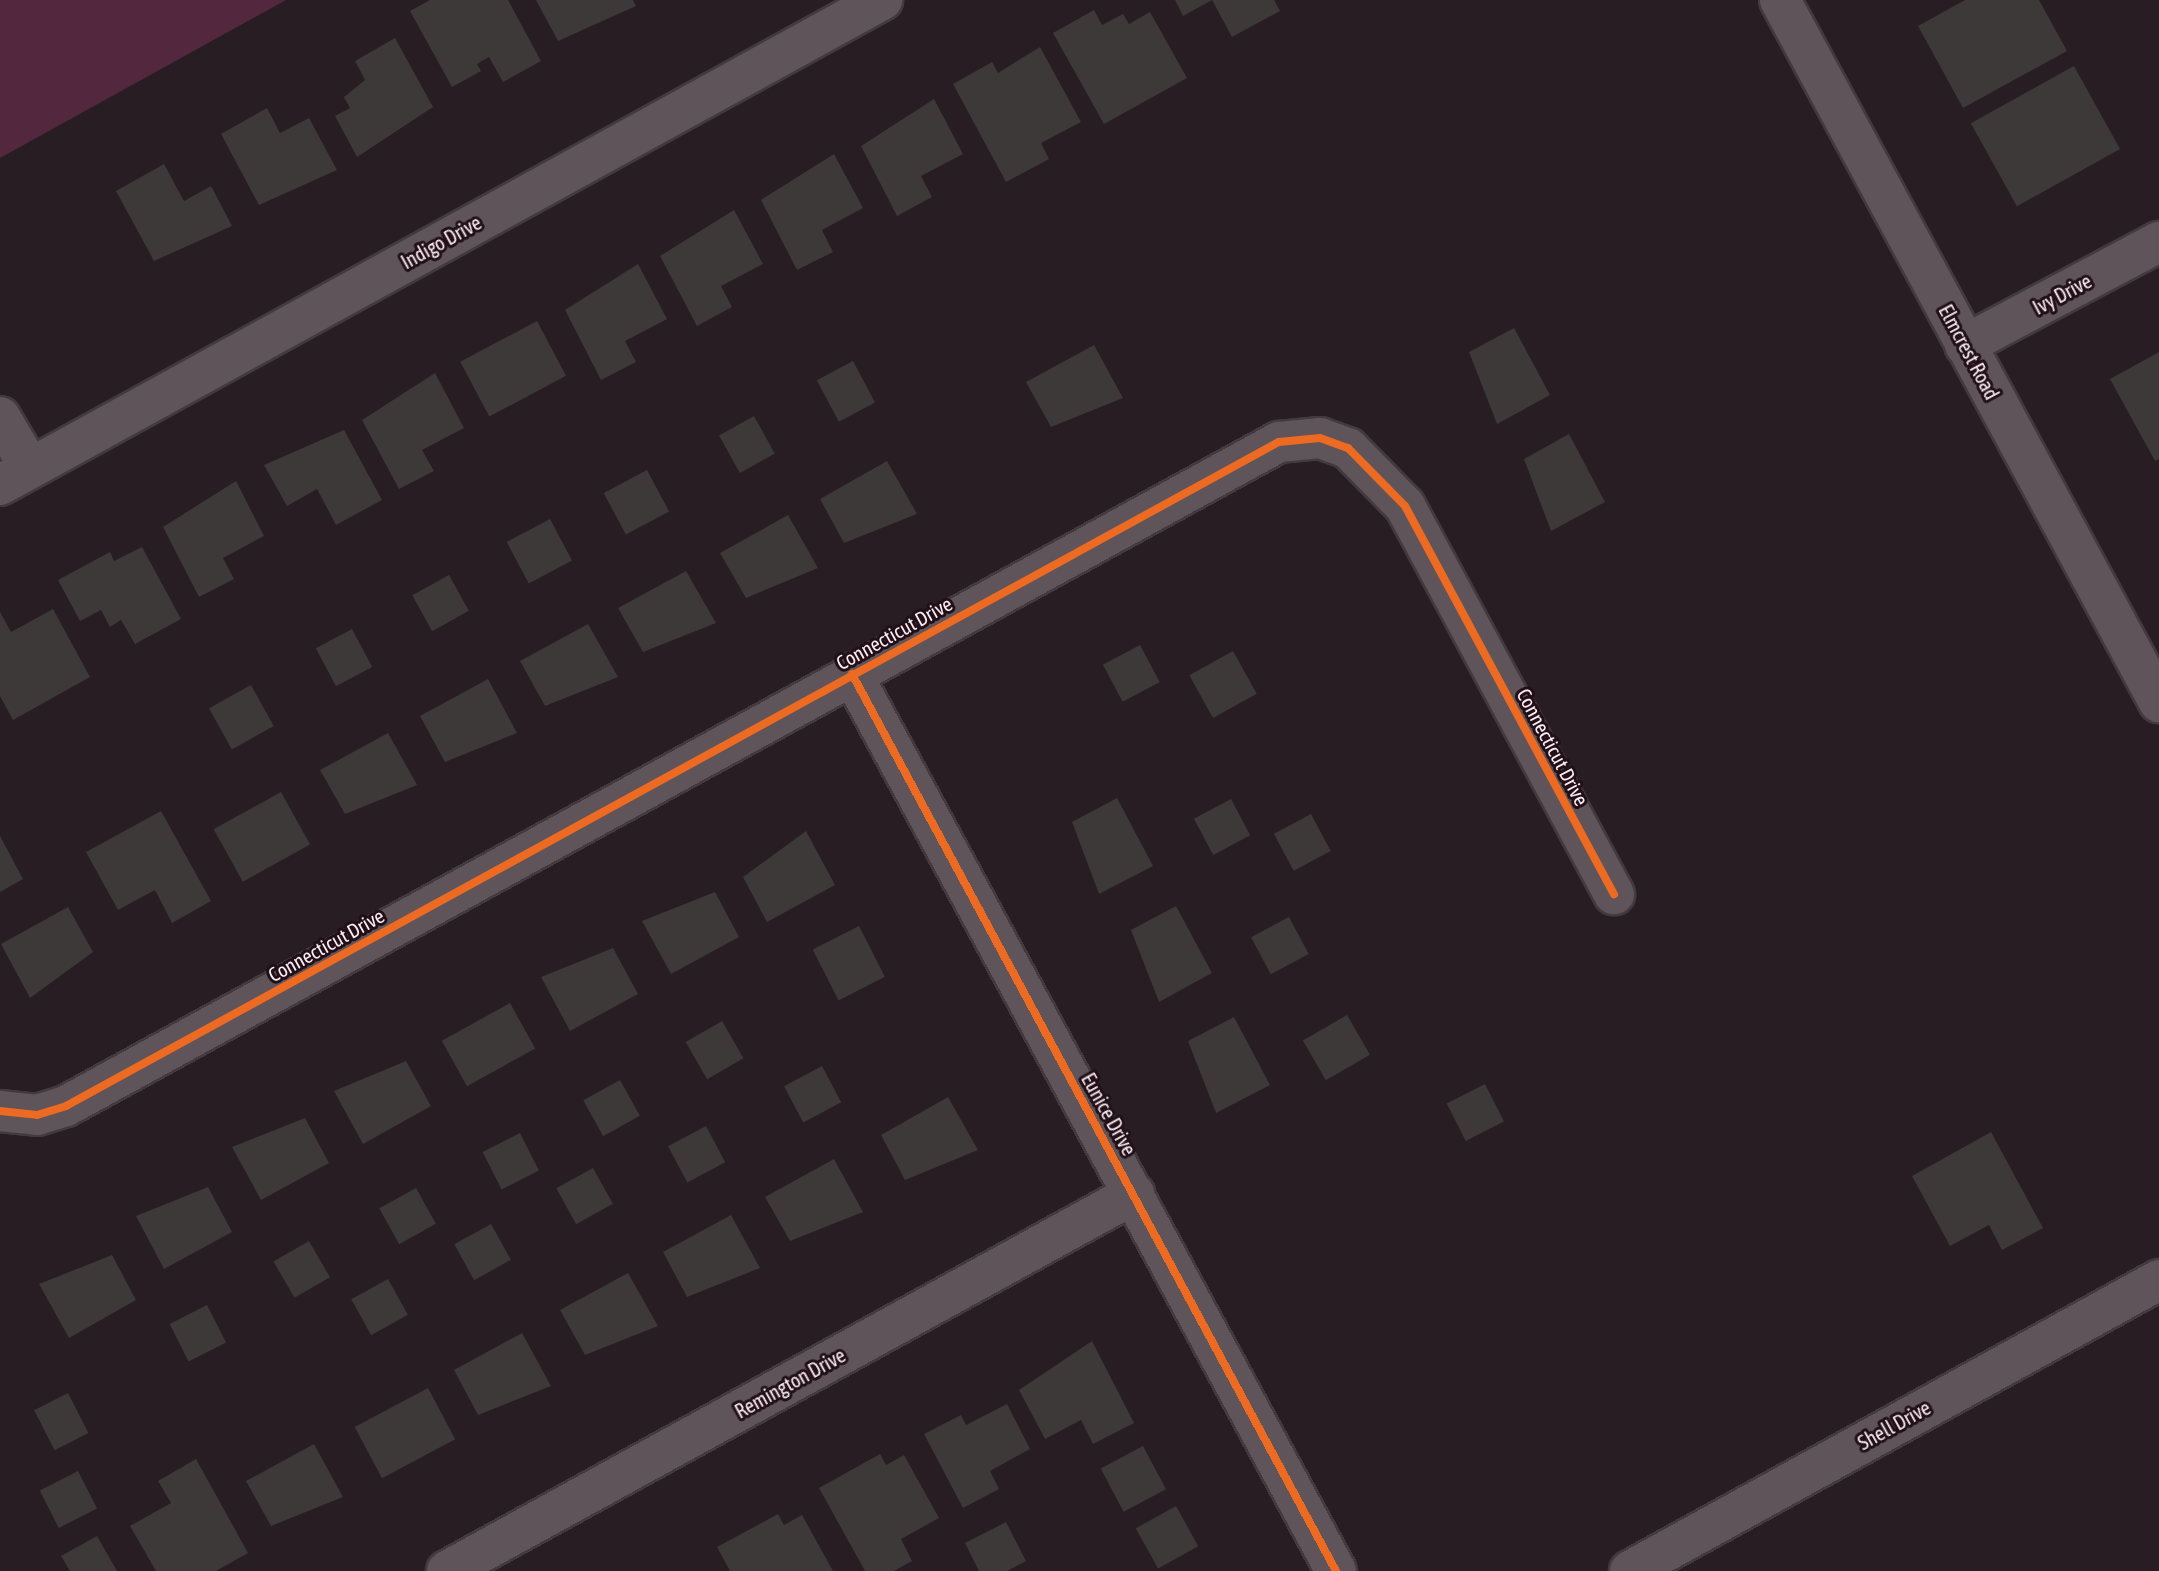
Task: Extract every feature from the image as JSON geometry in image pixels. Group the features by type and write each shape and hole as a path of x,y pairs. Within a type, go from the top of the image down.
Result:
{"street":[{"name":"Indigo Drive","path":"15,477 882,0"},
{"name":"Elmcrest Road","path":"1780,0 2159,702"},
{"name":"Ivy Drive","path":"1965,345 2159,242"},
{"path":"0,417 15,477"},
{"name":"Connecticut Drive","path":"0,1111 37,1115 66,1106 1279,442 1320,438 1375,468 1405,506 1614,894"},
{"name":"Eunice Drive","path":"852,674 1336,1571"},
{"name":"Remington Drive","path":"447,1571 1134,1194"},
{"name":"Shell Drive","path":"1630,1571 2159,1280"}],"shaded area":[{"path":"0,0 286,0 0,158"}],"building":[{"path":"430,0 508,0 541,61 503,82 489,57 477,64 481,71 452,87 410,11"},
{"path":"536,0 633,0 636,6 558,41"},
{"path":"1175,0 1212,0 1183,16"},
{"path":"1212,0 1274,0 1280,11 1232,37"},
{"path":"1965,0 2039,0 2067,51 1963,108 1918,26"},
{"path":"1094,10 1102,25 1123,14 1129,24 1150,12 1187,78 1104,124 1053,33"},
{"path":"395,38 433,107 357,157 335,116 350,108 344,97 365,80 355,61"},
{"path":"1040,47 1081,122 1041,143 1049,159 1006,182 953,84 992,62 998,73"},
{"path":"2074,66 2120,149 2017,206 1971,123"},
{"path":"934,99 963,154 921,176 932,197 897,216 861,146"},
{"path":"267,108 280,133 309,118 337,170 259,205 221,134"},
{"path":"834,154 863,208 822,230 833,252 797,270 761,200"},
{"path":"164,164 184,201 211,186 232,226 154,261 116,191"},
{"path":"734,210 763,264 721,286 732,307 697,326 660,256"},
{"path":"638,264 667,319 625,341 636,362 601,380 565,310"},
{"path":"537,321 566,376 489,417 460,362"},
{"path":"1514,328 1550,395 1497,424 1469,352"},
{"path":"1094,345 1123,398 1051,427 1026,382"},
{"path":"2159,352 2159,459 2155,461 2110,379"},
{"path":"853,361 875,402 839,422 817,380"},
{"path":"435,373 464,428 422,450 434,471 399,489 362,420"},
{"path":"754,416 775,454 740,473 719,435"},
{"path":"344,430 382,500 336,525 317,489 287,506 264,465"},
{"path":"1569,434 1605,502 1551,531 1524,459"},
{"path":"887,461 917,514 844,543 820,499"},
{"path":"647,470 669,511 626,535 604,493"},
{"path":"236,481 264,536 223,558 234,579 199,597 163,527"},
{"path":"788,515 818,568 746,598 720,553"},
{"path":"550,519 572,560 529,584 507,542"},
{"path":"142,547 181,619 135,644 121,620 110,627 101,610 80,621 58,580 110,552 114,561"},
{"path":"686,571 716,623 643,652 618,608"},
{"path":"449,575 469,611 432,631 412,595"},
{"path":"53,609 90,677 13,720 0,696 0,612 11,632"},
{"path":"588,624 618,677 545,706 520,661"},
{"path":"352,629 372,667 336,686 316,648"},
{"path":"1140,645 1160,682 1123,702 1103,665"},
{"path":"1233,651 1257,694 1213,718 1189,675"},
{"path":"488,679 517,733 445,762 420,716"},
{"path":"251,685 274,726 232,749 209,708"},
{"path":"388,733 417,785 345,814 320,770"},
{"path":"281,792 310,844 243,882 214,829"},
{"path":"1117,798 1153,866 1099,894 1072,822"},
{"path":"1231,799 1250,835 1213,855 1194,819"},
{"path":"161,811 211,901 172,923 155,890 118,910 86,852"},
{"path":"1311,814 1331,851 1294,871 1274,834"},
{"path":"806,831 835,885 767,922 743,877"},
{"path":"0,836 23,879 0,892"},
{"path":"715,892 739,937 671,974 642,921"},
{"path":"1176,906 1212,973 1159,1002 1131,930"},
{"path":"68,907 93,952 30,998 1,944"},
{"path":"1289,917 1309,954 1271,974 1251,937"},
{"path":"859,926 885,977 839,1000 813,950"},
{"path":"613,948 638,994 570,1031 541,977"},
{"path":"510,1003 535,1048 467,1086 442,1041"},
{"path":"1347,1015 1370,1055 1326,1080 1303,1040"},
{"path":"1234,1017 1270,1085 1216,1113 1188,1041"},
{"path":"722,1021 744,1058 707,1079 686,1042"},
{"path":"406,1061 431,1106 363,1144 334,1091"},
{"path":"822,1066 841,1102 803,1122 784,1086"},
{"path":"620,1080 640,1116 603,1136 583,1100"},
{"path":"1485,1084 1504,1121 1466,1141 1447,1104"},
{"path":"948,1097 978,1150 905,1180 881,1135"},
{"path":"305,1118 329,1163 261,1200 232,1147"},
{"path":"706,1126 725,1162 687,1182 668,1146"},
{"path":"1991,1132 2043,1228 2002,1250 1989,1225 1950,1246 1912,1176"},
{"path":"520,1133 539,1170 502,1189 483,1152"},
{"path":"834,1159 863,1212 790,1241 765,1197"},
{"path":"593,1168 613,1204 576,1224 556,1188"},
{"path":"208,1187 232,1232 164,1269 136,1216"},
{"path":"416,1188 436,1224 399,1244 379,1208"},
{"path":"731,1215 760,1268 687,1297 663,1252"},
{"path":"491,1224 511,1260 474,1280 454,1244"},
{"path":"309,1241 330,1277 294,1298 273,1262"},
{"path":"112,1255 136,1300 69,1338 39,1284"},
{"path":"628,1273 658,1326 585,1355 560,1310"},
{"path":"388,1279 408,1315 371,1335 351,1299"},
{"path":"207,1305 226,1342 189,1361 170,1324"},
{"path":"522,1333 551,1386 478,1415 454,1370"},
{"path":"1092,1341 1134,1423 1093,1444 1081,1420 1045,1439 1019,1390"},
{"path":"428,1388 455,1439 382,1478 355,1427"},
{"path":"68,1393 88,1433 55,1450 34,1410"},
{"path":"1007,1404 1030,1449 990,1471 999,1489 963,1508 924,1434 961,1415 966,1425"},
{"path":"314,1444 343,1497 271,1526 246,1481"},
{"path":"1143,1446 1166,1489 1124,1512 1101,1469"},
{"path":"880,1454 886,1465 904,1455 939,1518 901,1539 912,1561 894,1571 865,1571 819,1488"},
{"path":"196,1459 248,1553 216,1571 156,1571 130,1526 171,1503 158,1481"},
{"path":"78,1471 97,1508 59,1528 40,1491"},
{"path":"1176,1506 1198,1546 1158,1569 1136,1528"},
{"path":"778,1514 784,1525 802,1515 833,1571 730,1571 717,1547"},
{"path":"1006,1522 1026,1561 1007,1571 979,1571 965,1543"},
{"path":"97,1536 117,1571 70,1571 61,1556"}],"cycle path":[{"path":"0,1111 37,1115 66,1106 1279,442 1320,438 1348,448 1405,506 1614,894"},
{"path":"852,674 1336,1571"}]}
